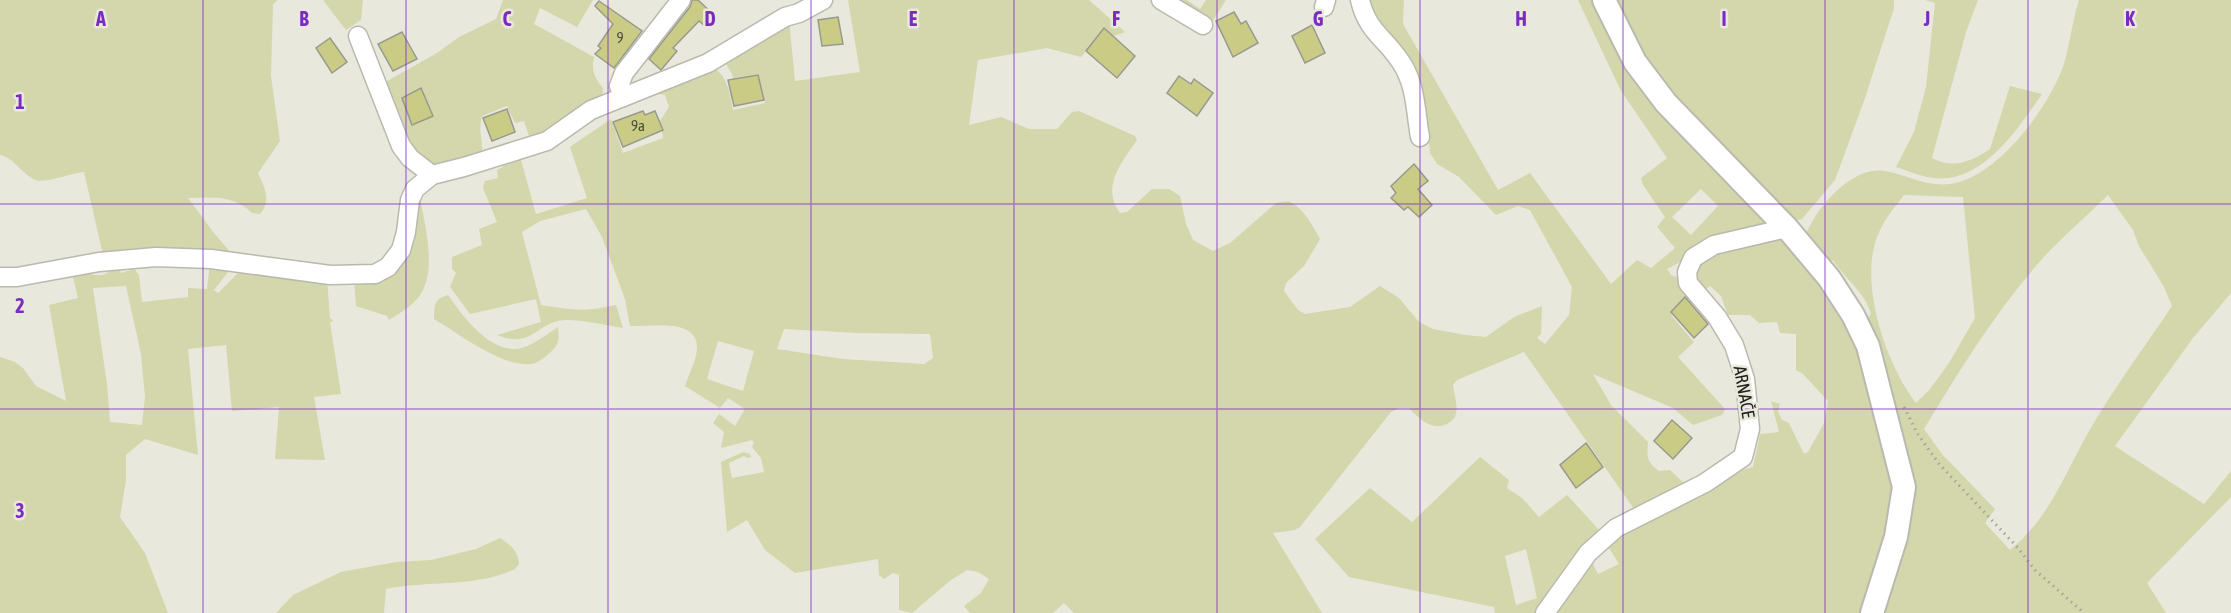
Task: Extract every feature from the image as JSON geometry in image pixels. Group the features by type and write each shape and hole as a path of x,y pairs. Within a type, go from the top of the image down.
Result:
{"street":[{"path":"623,97 619,86 624,73 681,0"},
{"path":"0,278 99,262 156,257 211,260 330,275 375,274 388,267 401,250 410,200 415,189 432,175 547,141 591,111 708,63 785,17 799,13 823,0"},
{"path":"1161,0 1203,25"},
{"path":"1360,0 1366,21 1392,49 1405,69 1415,102 1420,137"},
{"path":"1604,0 1635,62 1666,103 1787,228 1829,278 1868,346 1905,487 1896,537 1872,613"},
{"path":"358,36 401,146 410,158 432,175"},
{"name":"ARNAČE","path":"1545,613 1588,553 1616,528 1705,483 1743,458 1750,429 1745,379 1734,345 1717,317 1688,283 1687,272 1693,258 1714,245 1787,228"}],"path":[{"path":"1900,400 1917,433 1939,464 2018,548 2035,570 2084,613"}],"green space":[{"path":"0,0 278,0 273,4 271,76 280,141 258,173 266,194 264,209 260,214 252,213 238,203 223,198 188,198 238,261 164,248 103,255 84,172 40,181 31,178 10,159 0,155"},
{"path":"323,0 363,0 361,20 346,30"},
{"path":"503,0 593,0 577,27 540,8 534,24 594,57 593,69 597,81 603,88 602,99 531,142 524,121 515,123 507,106 482,116 481,158 434,166 409,153 382,84 437,53 459,37 496,19"},
{"path":"848,0 1089,0 1125,32 1114,36 1103,29 1081,57 1047,48 978,60 969,125 1001,117 1029,129 1057,129 1072,112 1079,111 1135,136 1137,140 1115,175 1113,185 1112,194 1120,213 1127,212 1152,189 1169,189 1180,196 1186,224 1193,240 1213,251 1230,243 1276,203 1289,201 1303,213 1320,239 1304,266 1286,283 1284,291 1298,310 1305,314 1350,307 1380,286 1399,298 1419,322 1433,329 1486,337 1514,317 1542,306 1541,334 1537,338 1545,344 1569,315 1572,287 1530,210 1518,206 1496,215 1459,177 1437,164 1430,153 1429,142 1365,0 1404,0 1403,24 1498,190 1530,173 1611,284 1637,260 1651,268 1675,248 1657,227 1665,217 1643,185 1641,178 1667,158 1621,91 1578,0 1597,0 1768,222 1762,229 1683,267 1680,262 1667,269 1671,275 1682,279 1691,296 1671,315 1694,342 1678,357 1725,409 1722,415 1693,425 1673,408 1593,374 1611,405 1648,442 1648,455 1652,465 1659,471 1670,470 1689,488 1639,516 1524,352 1457,380 1453,385 1456,414 1450,422 1444,425 1428,424 1409,408 1399,408 1391,412 1300,527 1295,530 1273,533 1322,613 1074,613 1064,603 1053,613 970,613 964,606 981,593 989,579 978,572 967,570 951,580 912,613 899,610 899,575 893,573 884,579 879,575 878,559 795,573 765,550 747,520 727,532 721,462 743,452 750,454 751,457 744,456 729,463 732,478 764,472 761,458 752,447 754,443 752,440 721,448 724,432 713,423 719,414 735,426 745,409 728,398 720,408 685,386 697,349 695,339 690,332 671,326 630,326 625,299 602,237 586,209 540,221 522,232 541,305 578,310 616,305 623,328 567,320 548,324 527,337 519,339 497,335 541,322 536,299 470,314 450,287 456,273 452,269 452,257 482,245 479,229 497,222 483,188 485,181 498,178 497,170 503,167 501,160 519,153 536,214 587,198 570,147 611,119 623,153 663,138 660,121 669,107 665,95 660,94 657,89 710,65 724,79 733,110 765,103 758,75 732,80 733,76 725,62 789,19 795,81 860,72","holes":["1701,189 1718,206 1691,235 1672,217","784,329 930,334 933,358 924,364 843,359 777,349","718,341 754,351 743,391 707,379"]},
{"path":"1170,0 1187,0 1200,9 1206,0 1226,0 1212,22"},
{"path":"1612,0 1894,0 1894,8 1865,98 1835,180 1802,219 1792,221 1668,96"},
{"path":"1925,0 1978,0 1966,32 1932,158 1947,163 1962,162 1990,149 2010,86 2042,94 2021,124 1995,154 1964,174 1946,178 1927,177 1896,167 1914,132 1926,87 1935,3"},
{"path":"2079,0 2231,0 2231,293 2193,338 2115,446 2204,504 2231,471 2231,497 2147,583 2166,613 1882,613 1904,537 1864,322 1871,314 1860,292 1833,260 1824,263 1805,237 1826,202 1847,182 1859,175 1872,171 1884,171 1932,184 1950,184 1968,179 2002,155 2033,120 2056,84 2063,67","holes":["1904,195 1963,197 1975,318 1949,363 1930,389 1916,403 1905,387 1886,346 1878,323 1871,278 1872,256 1877,237","2108,195 2133,230 2139,246 2164,287 2172,306 2098,417 2055,496 2035,525 2010,550 1985,523 1995,509 1942,454 1924,429 2009,299 2050,251"]},
{"path":"419,192 427,233 429,263 427,277 416,300 389,320 387,316 356,306 354,278 390,270"},
{"path":"1782,231 1827,287 1864,352 1892,478 1894,503 1866,613 1550,613 1590,558 1598,574 1619,564 1606,543 1685,499 1753,467 1760,434 1779,432 1771,401 1780,404 1778,411 1782,420 1789,423 1804,454 1808,452 1824,423 1828,401 1803,374 1796,370 1796,334 1780,333 1777,322 1759,323 1750,315 1728,315 1721,296 1710,286 1702,292 1693,275 1699,260"},
{"path":"210,263 229,266 229,271 214,290 218,293 238,273 246,269 327,278 330,318 334,321 330,322 341,394 314,397 325,460 275,459 279,407 232,411 226,345 188,349 198,455 145,439 126,455 126,480 120,517 145,553 168,613 0,613 0,357 15,362 23,368 36,386 66,401 49,305 78,298 72,274 85,269 93,275 103,275 118,267 121,273 134,269 139,275 142,302 188,297 188,288 207,289","holes":["126,286 141,354 145,397 142,425 110,422 107,384 93,288"]},
{"path":"448,295 476,330 495,344 505,348 521,348 558,327 557,343 544,358 531,364 519,364 493,355 434,319 436,303"},
{"path":"1480,457 1509,480 1507,488 1522,498 1539,517 1567,495 1602,533 1543,613 1495,613 1494,607 1349,577 1315,539 1370,488 1412,522","holes":["1526,549 1537,598 1516,605 1505,556"]},
{"path":"500,538 515,551 519,564 515,569 500,575 468,581 386,589 384,613 276,613 293,595 341,572 396,562 431,560 476,549"}],"building":[{"path":"692,0 698,0 716,17 706,27 699,21 673,48 677,51 661,70 649,59 690,7"},
{"path":"599,1 642,31 614,68 595,54 601,48 598,46 613,24 595,6"},
{"path":"1234,12 1241,24 1246,21 1258,43 1233,57 1216,21"},
{"path":"838,17 843,44 822,46 818,20"},
{"path":"1312,25 1325,53 1305,63 1292,36"},
{"path":"1104,28 1135,56 1117,78 1086,51"},
{"path":"402,32 417,59 393,71 378,44"},
{"path":"330,38 347,62 332,73 316,48"},
{"path":"758,75 764,100 734,106 728,80"},
{"path":"1179,76 1191,84 1194,79 1213,93 1197,116 1167,93"},
{"path":"421,88 433,116 412,125 402,98"},
{"path":"507,109 515,132 492,141 483,118"},
{"path":"643,111 645,115 655,111 663,130 623,147 613,122"},
{"path":"1414,164 1428,181 1418,189 1432,205 1419,217 1408,207 1404,210 1391,198 1396,193 1391,186"},
{"path":"1685,297 1708,324 1694,338 1671,312"},
{"path":"1672,420 1692,438 1673,459 1654,441"},
{"path":"1586,443 1603,467 1576,488 1560,465"}]}
